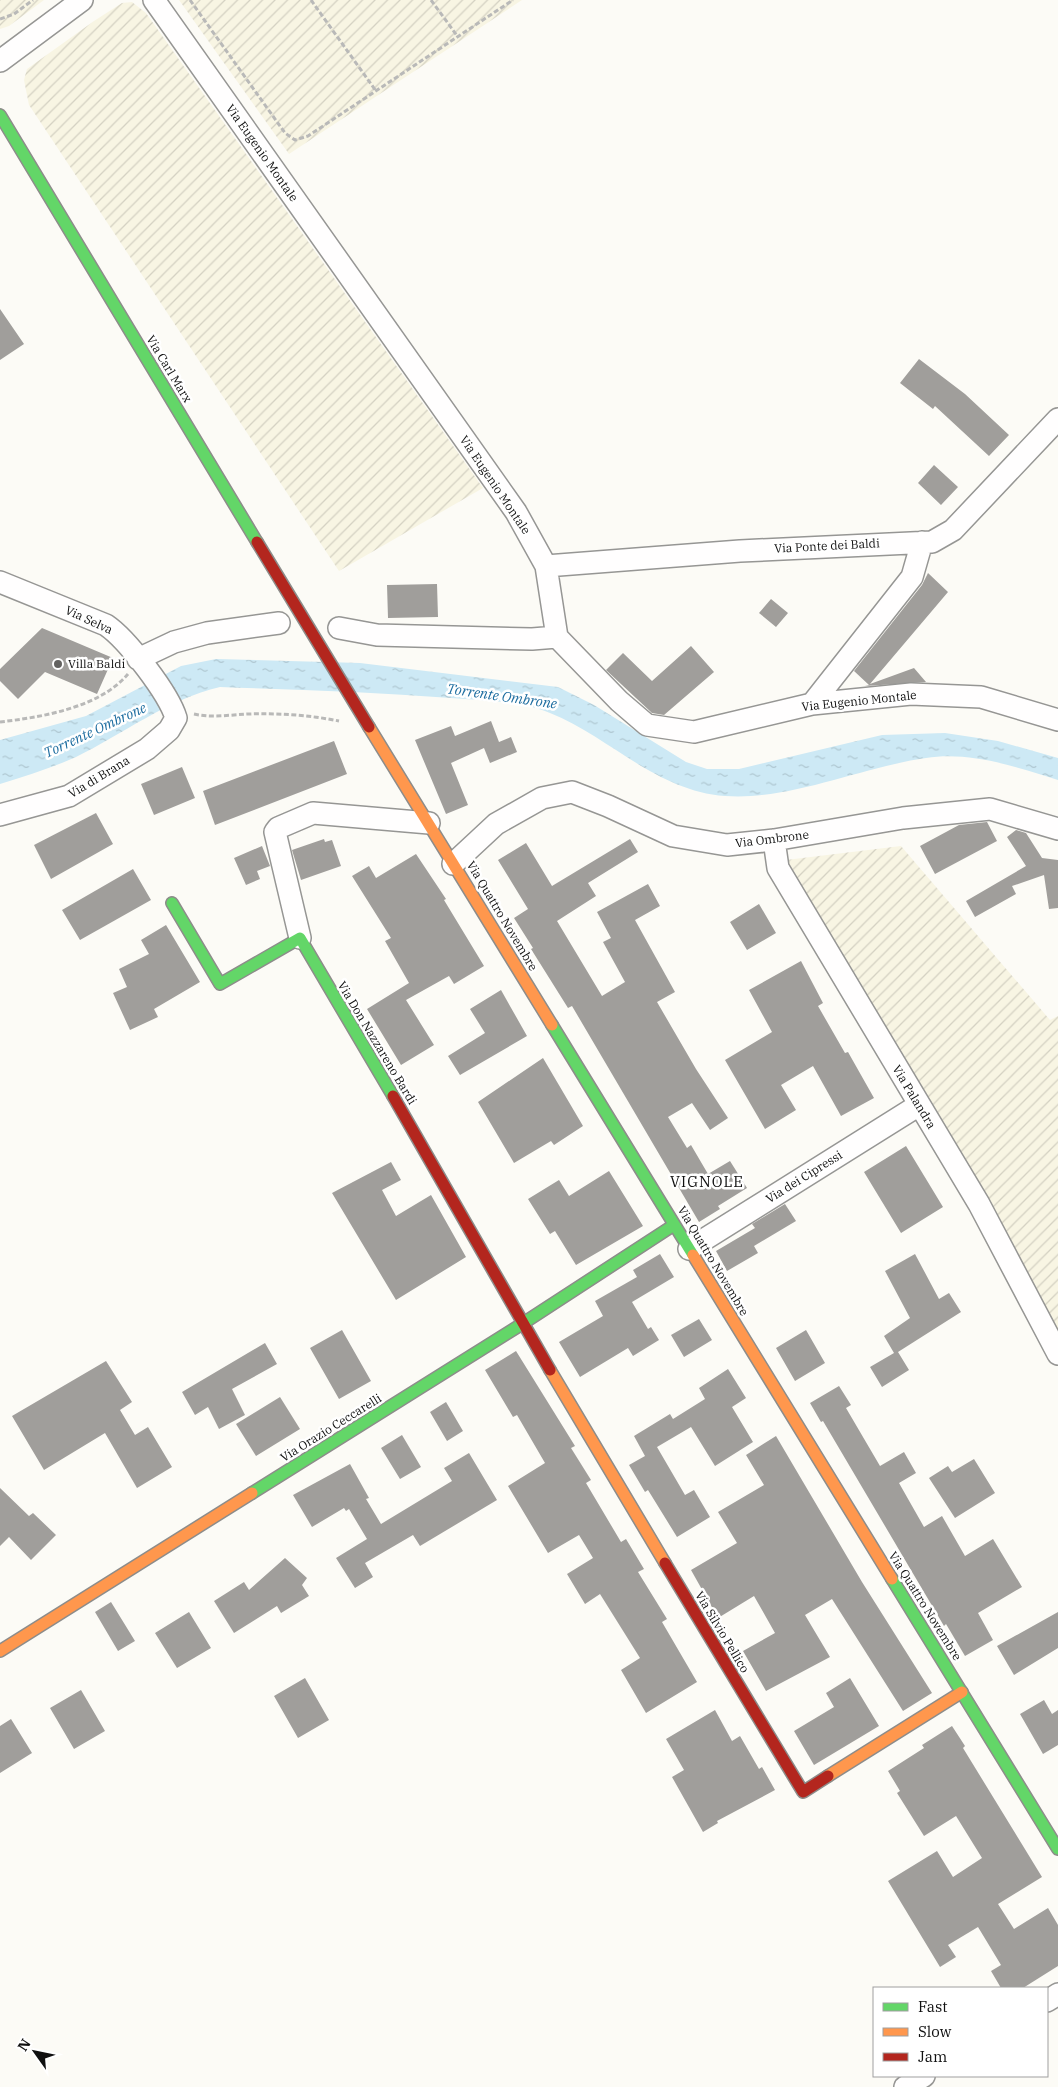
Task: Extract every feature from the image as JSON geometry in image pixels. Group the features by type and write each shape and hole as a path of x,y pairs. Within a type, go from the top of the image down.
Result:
{"street":[{"path":"0,61 82,0"},
{"name":"Via Eugenio Montale","path":"154,0 516,512 546,566 557,638 619,701 647,725 694,732 812,704 911,694 981,697 1058,720"},
{"name":"Via Carl Marx","path":"0,115 314,637"},
{"name":"Via Ponte dei Baldi","path":"546,566 740,551 932,542 953,530 1058,419"},
{"path":"812,704 912,577 922,542"},
{"name":"Via Selva","path":"0,582 106,625 121,637 174,710"},
{"path":"142,664 174,642 207,633 279,623"},
{"path":"339,628 377,635 522,639 557,638"},
{"name":"Via Quattro Novembre","path":"314,637 1058,1849"},
{"name":"Via di Brana","path":"0,815 69,796 147,749 169,730 176,718 174,710"},
{"name":"Via Ombrone","path":"454,864 496,824 542,798 572,792 608,806 673,836 727,845 774,840 903,818 990,809 1058,829"},
{"path":"172,903 220,984 300,938 275,832 278,828 313,813 429,823"},
{"name":"Via Palandra","path":"774,840 778,868 918,1105 979,1204 1058,1354"},
{"name":"Via Don Nazzareno Bardi","path":"300,938 417,1137 522,1324"},
{"name":"Via dei Cipressi","path":"689,1249 918,1105"},
{"name":"Via Orazio Ceccarelli","path":"0,1651 522,1324 674,1225"},
{"name":"Via Silvio Pellico","path":"522,1324 803,1792 962,1692"},
{"path":"905,2087 922,2077"}],"path":[{"path":"0,19 14,14 34,0"},
{"path":"190,0 290,137 295,140 308,136 513,0"},
{"path":"311,0 376,91"},
{"path":"431,0 458,37"},
{"path":"0,722 54,714 86,702 113,688 142,664"},
{"path":"174,710 203,716 282,714 313,716 342,722 367,722"}],"shaded area":[{"path":"0,0 44,0 9,26 0,29"},
{"path":"179,0 522,0 289,154"},
{"path":"132,2 146,13 483,488 339,571 29,105 24,80 27,69 122,3"},
{"path":"901,846 1050,1020 1058,1016 1058,1349 1033,1300 1000,1220 786,860"}],"water":[{"name":"Torrente Ombrone","path":"216,659 360,663 558,687 594,705 686,762 707,769 739,769 882,735 945,733 998,741 1058,758 1058,780 993,761 943,756 902,762 800,789 749,796 725,796 700,792 677,784 634,762 572,723 550,713 513,703 393,694 220,687 164,708 76,757 0,784 0,740 86,716 181,666"}],"building":[{"path":"0,309 24,344 0,360"},
{"path":"919,359 965,394 1009,435 989,456 935,406 933,409 900,383"},
{"path":"934,465 958,487 941,505 918,483"},
{"path":"928,573 948,592 870,684 914,668 926,682 865,686 869,685 854,671 922,585"},
{"path":"437,584 438,617 388,618 387,585"},
{"path":"771,599 788,613 776,627 759,613"},
{"name":"Villa Baldi","path":"42,628 113,658 97,694 45,672 18,699 0,681 0,669"},
{"path":"691,646 714,672 664,715 652,713 606,670 623,653 652,681"},
{"path":"491,721 499,742 511,737 517,752 490,763 484,748 451,763 468,805 446,814 415,740 451,726 455,736"},
{"path":"334,741 347,774 215,825 203,791"},
{"path":"182,767 195,798 154,815 141,784"},
{"path":"96,813 113,844 51,879 34,845"},
{"path":"987,822 997,841 935,874 920,846 959,825"},
{"path":"1016,830 1026,833 1042,858 1058,860 1058,908 1049,909 1044,875 1012,886 1016,894 975,917 966,901 1026,866 1007,837"},
{"path":"324,839 325,842 332,840 341,866 301,880 292,850"},
{"path":"630,839 638,852 588,883 596,896 557,921 602,996 625,982 603,942 611,938 597,912 648,884 660,906 635,920 675,992 657,1002 696,1069 728,1118 710,1130 692,1103 668,1117 687,1148 691,1145 708,1174 730,1161 747,1188 718,1206 720,1209 699,1222 572,1006 568,1008 531,949 533,948 514,918 528,909 498,860 526,843 552,886"},
{"path":"262,846 270,866 257,871 260,879 246,885 234,858"},
{"path":"416,854 446,899 444,900 484,966 454,984 449,976 406,1000 434,1045 401,1065 367,1009 409,983 385,941 391,938 352,876 369,866 376,878"},
{"path":"133,869 151,900 80,940 62,910"},
{"path":"759,904 776,933 747,950 730,922"},
{"path":"166,925 200,982 154,1009 158,1017 130,1030 113,993 127,987 119,969 149,954 141,940"},
{"path":"801,961 823,1003 818,1006 845,1053 848,1052 874,1098 841,1116 813,1066 781,1085 796,1110 765,1129 725,1060 772,1032 749,990"},
{"path":"501,990 527,1036 460,1075 448,1056 485,1033 470,1009"},
{"path":"543,1058 583,1126 554,1145 551,1141 514,1163 478,1102"},
{"path":"906,1146 943,1207 901,1233 864,1172"},
{"path":"391,1162 401,1180 382,1190 396,1216 431,1195 466,1257 396,1300 332,1193"},
{"path":"609,1171 643,1226 576,1265 555,1231 550,1234 528,1199 559,1180 569,1196"},
{"path":"785,1204 796,1221 754,1246 758,1253 727,1271 716,1251 755,1228 752,1224"},
{"path":"660,1254 674,1277 632,1302 648,1329 651,1327 659,1340 633,1356 628,1348 580,1377 559,1342 603,1316 595,1301 637,1277 633,1270"},
{"path":"915,1254 939,1299 949,1293 961,1312 898,1352 909,1370 882,1387 870,1367 894,1353 884,1336 910,1318 885,1271"},
{"path":"699,1319 712,1340 684,1357 671,1335"},
{"path":"342,1330 371,1381 339,1399 310,1348"},
{"path":"806,1330 825,1363 795,1381 776,1348"},
{"path":"265,1343 277,1364 232,1389 245,1415 219,1429 208,1407 195,1415 182,1392"},
{"path":"516,1351 575,1446 571,1448 591,1480 586,1483 621,1542 626,1539 644,1569 638,1572 667,1619 662,1622 697,1682 646,1713 621,1670 640,1658 600,1594 585,1604 567,1574 593,1558 579,1535 548,1553 508,1486 545,1463 517,1415 513,1417 485,1370"},
{"path":"106,1361 132,1402 120,1410 135,1435 148,1427 172,1467 137,1488 105,1433 44,1470 12,1416"},
{"path":"728,1369 746,1398 732,1407 753,1442 715,1466 691,1427 657,1447 685,1495 694,1490 710,1517 677,1537 648,1490 645,1492 629,1465 645,1456 634,1436 670,1414 673,1419 705,1399 699,1388"},
{"path":"839,1386 851,1405 846,1408 880,1466 904,1452 916,1473 899,1483 924,1527 942,1516 965,1556 993,1539 1022,1587 978,1613 993,1640 965,1656 946,1624 944,1626 823,1421 821,1422 810,1403"},
{"path":"280,1397 300,1429 256,1456 236,1424"},
{"path":"446,1402 463,1431 447,1441 430,1412"},
{"path":"402,1435 421,1467 400,1479 381,1448"},
{"path":"776,1436 862,1582 932,1693 903,1711 832,1599 805,1615 830,1657 766,1691 743,1651 775,1633 754,1596 718,1618 691,1570 737,1543 718,1512 764,1485 746,1455"},
{"path":"469,1453 497,1500 420,1546 413,1535 365,1563 373,1577 355,1588 336,1558 367,1539 349,1509 346,1511 344,1508 312,1527 293,1495 350,1464 369,1498 366,1499 381,1524 452,1481 444,1468"},
{"path":"974,1459 995,1493 955,1518 929,1478 948,1466 952,1472"},
{"path":"0,1488 29,1516 33,1513 56,1535 31,1560 9,1537 0,1546"},
{"path":"285,1558 307,1578 302,1585 309,1596 281,1613 277,1606 234,1633 214,1601 244,1582 249,1590"},
{"path":"111,1602 135,1641 118,1651 95,1612"},
{"path":"189,1612 211,1648 177,1668 155,1633"},
{"path":"1058,1612 1058,1648 1014,1675 997,1646"},
{"path":"305,1678 329,1720 298,1738 274,1696"},
{"path":"850,1678 879,1726 814,1765 794,1731 834,1707 826,1693"},
{"path":"81,1690 105,1731 74,1749 50,1708"},
{"path":"1044,1700 1052,1714 1058,1710 1058,1745 1043,1754 1020,1714"},
{"path":"715,1710 732,1741 740,1736 759,1769 762,1767 775,1790 717,1821 718,1823 703,1832 672,1777 684,1770 666,1739"},
{"path":"11,1719 32,1753 0,1773 0,1726"},
{"path":"952,1726 965,1746 963,1748 1042,1877 998,1904 1014,1929 1048,1908 1058,1925 1058,1966 1025,1987 1000,1987 991,1971 1001,1965 978,1927 948,1945 956,1957 940,1967 888,1881 937,1851 953,1877 982,1858 956,1816 924,1836 897,1793 900,1791 888,1771 924,1748 922,1745"}],"traffic: fast":[{"path":"0,115 257,542"},
{"path":"172,903 220,984 300,938 393,1096"},
{"path":"552,1025 693,1255"},
{"path":"252,1493 522,1324 674,1225"},
{"path":"892,1579 1058,1849"}],"traffic: slow":[{"path":"369,727 552,1025"},
{"path":"693,1255 892,1579"},
{"path":"550,1370 665,1563"},
{"path":"0,1651 252,1493"},
{"path":"828,1776 962,1692"}],"traffic: jam":[{"path":"257,542 369,727"},
{"path":"393,1096 550,1370"},
{"path":"665,1563 803,1792 828,1776"}],"place":[{"name":"Villa Baldi","path":"58,664"}],"district":[{"name":"VIGNOLE","path":"707,1182"}]}
